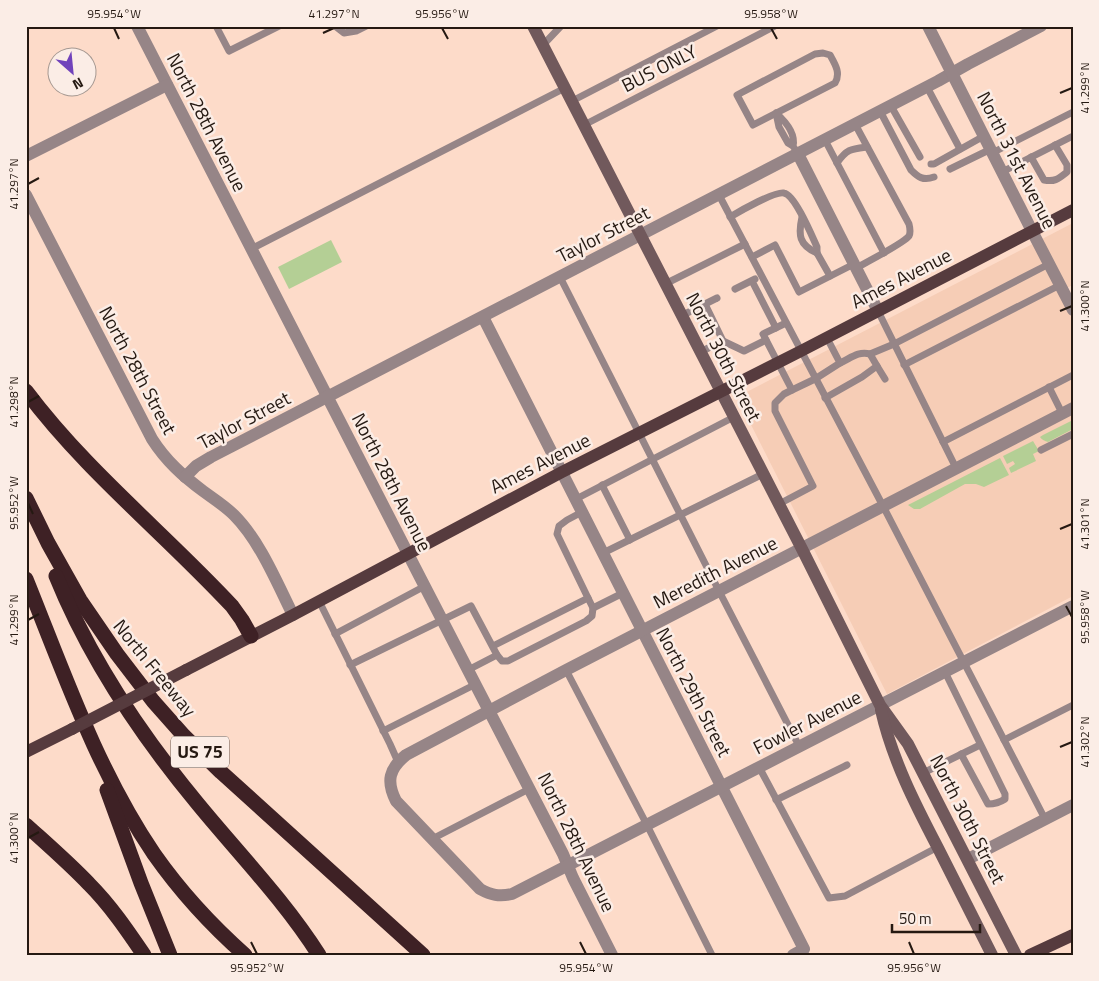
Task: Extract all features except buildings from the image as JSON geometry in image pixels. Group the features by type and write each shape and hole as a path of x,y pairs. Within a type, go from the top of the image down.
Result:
{"highway":[{"path":"26,391 76,451 232,606 251,636"},
{"path":"28,501 47,554 69,606 101,667 128,712 175,776 287,908 306,934 318,955"},
{"name":"North Freeway","path":"28,501 64,573 93,621 133,676 164,714 221,772 423,955"},
{"path":"26,580 74,699 141,883 170,955"},
{"path":"74,699 113,785 147,844 193,904 245,955"},
{"path":"26,825 90,884 108,905 144,955"}],"main road":[{"name":"North 30th Street","path":"534,26 880,705 908,744 924,773 1016,955"},
{"name":"Ames Avenue","path":"26,752 319,602 562,472 827,338 1073,210"},
{"name":"North 30th Street","path":"880,705 886,733 901,771 992,955"},
{"path":"1030,955 1073,935"}],"street":[{"name":"North 28th Avenue","path":"137,26 327,398 490,710 612,955"},
{"name":"North 31st Avenue","path":"928,26 1073,310"},
{"name":"Taylor Street","path":"185,477 196,466 212,457 719,195 796,150 825,140 1041,26"},
{"path":"26,156 167,86"},
{"path":"796,150 878,311"},
{"name":"North 28th Street","path":"26,195 149,434 168,461 242,524 258,548 293,615"},
{"name":"North 29th Street","path":"483,317 721,787 801,953"},
{"name":"Meredith Avenue","path":"398,762 406,755 642,630 1068,411"},
{"name":"Fowler Avenue","path":"432,839 480,889 490,895 505,896 512,894 1073,606"},
{"path":"398,762 392,772 391,791 396,801 432,839"},
{"path":"968,859 1073,805"}],"lane":[{"path":"216,26 229,51 279,26"},
{"path":"335,26 344,33 356,32 366,26"},
{"path":"543,45 561,26"},
{"name":"BUS ONLY","path":"572,101 717,26"},
{"name":"BUS ONLY","path":"584,125 775,26"},
{"path":"823,53 830,55 838,72 838,79 776,113 753,125 738,95 815,54 823,53"},
{"path":"927,87 960,149"},
{"path":"251,249 565,88"},
{"path":"886,108 920,157"},
{"path":"886,108 911,170 922,178 934,177"},
{"path":"950,169 1073,112"},
{"path":"776,113 786,123 794,140 796,150"},
{"path":"752,257 775,245 799,292 830,276 884,253 906,239 910,233 910,227 855,124"},
{"path":"931,164 984,136"},
{"path":"1002,172 1072,136"},
{"path":"825,140 884,253"},
{"path":"1031,157 1044,180 1051,182 1061,177 1067,172 1066,165 1055,145"},
{"path":"837,163 848,150 867,147"},
{"path":"951,154 958,166"},
{"path":"730,216 772,195 783,192 791,197 830,276"},
{"path":"719,195 1045,819"},
{"path":"802,217 799,231 802,242 817,253"},
{"path":"665,284 745,244"},
{"path":"778,504 812,486 776,411 775,403 784,394 852,361 861,353 870,354 894,344 1050,264"},
{"path":"735,289 761,276"},
{"path":"560,277 799,746"},
{"path":"752,280 776,328"},
{"path":"904,365 1060,285"},
{"path":"681,316 717,298"},
{"path":"705,304 723,341 744,350 766,340"},
{"path":"878,311 956,468"},
{"path":"786,323 763,334 792,390"},
{"path":"827,338 838,367"},
{"path":"700,352 723,341"},
{"path":"870,354 885,379"},
{"path":"825,398 877,366"},
{"path":"943,442 1073,375"},
{"path":"1049,387 1068,411"},
{"path":"576,499 734,418"},
{"path":"1041,450 1073,434"},
{"path":"603,554 763,474"},
{"path":"602,485 630,540"},
{"path":"350,665 471,606 502,661 508,661 586,621 592,616 593,608 557,534 559,526 582,512"},
{"path":"335,634 425,586"},
{"path":"593,608 623,593"},
{"path":"493,646 588,598"},
{"path":"319,602 398,762"},
{"path":"468,670 497,655"},
{"path":"566,670 712,955"},
{"path":"945,672 1005,794 1005,798 1000,802 988,804 962,754"},
{"path":"384,731 476,684"},
{"path":"1004,740 1073,705"},
{"path":"924,773 980,745"},
{"path":"776,800 847,765"},
{"path":"759,767 829,898 845,896 938,847"},
{"path":"432,839 529,789"}],"shaded area":[{"path":"1073,223 1073,285 1058,292 1073,321 1073,596 887,694 737,397"}],"green space":[{"path":"331,240 342,262 289,289 278,267"},
{"path":"1073,420 1073,429 1048,442 1040,437 1043,435"},
{"path":"1033,441 1039,451 1033,454 1036,461 1011,473 1009,468 1015,464 1013,461 1007,464 1003,456"},
{"path":"1000,458 1009,475 984,487 976,484 965,484 920,509 914,509 908,505"}]}
